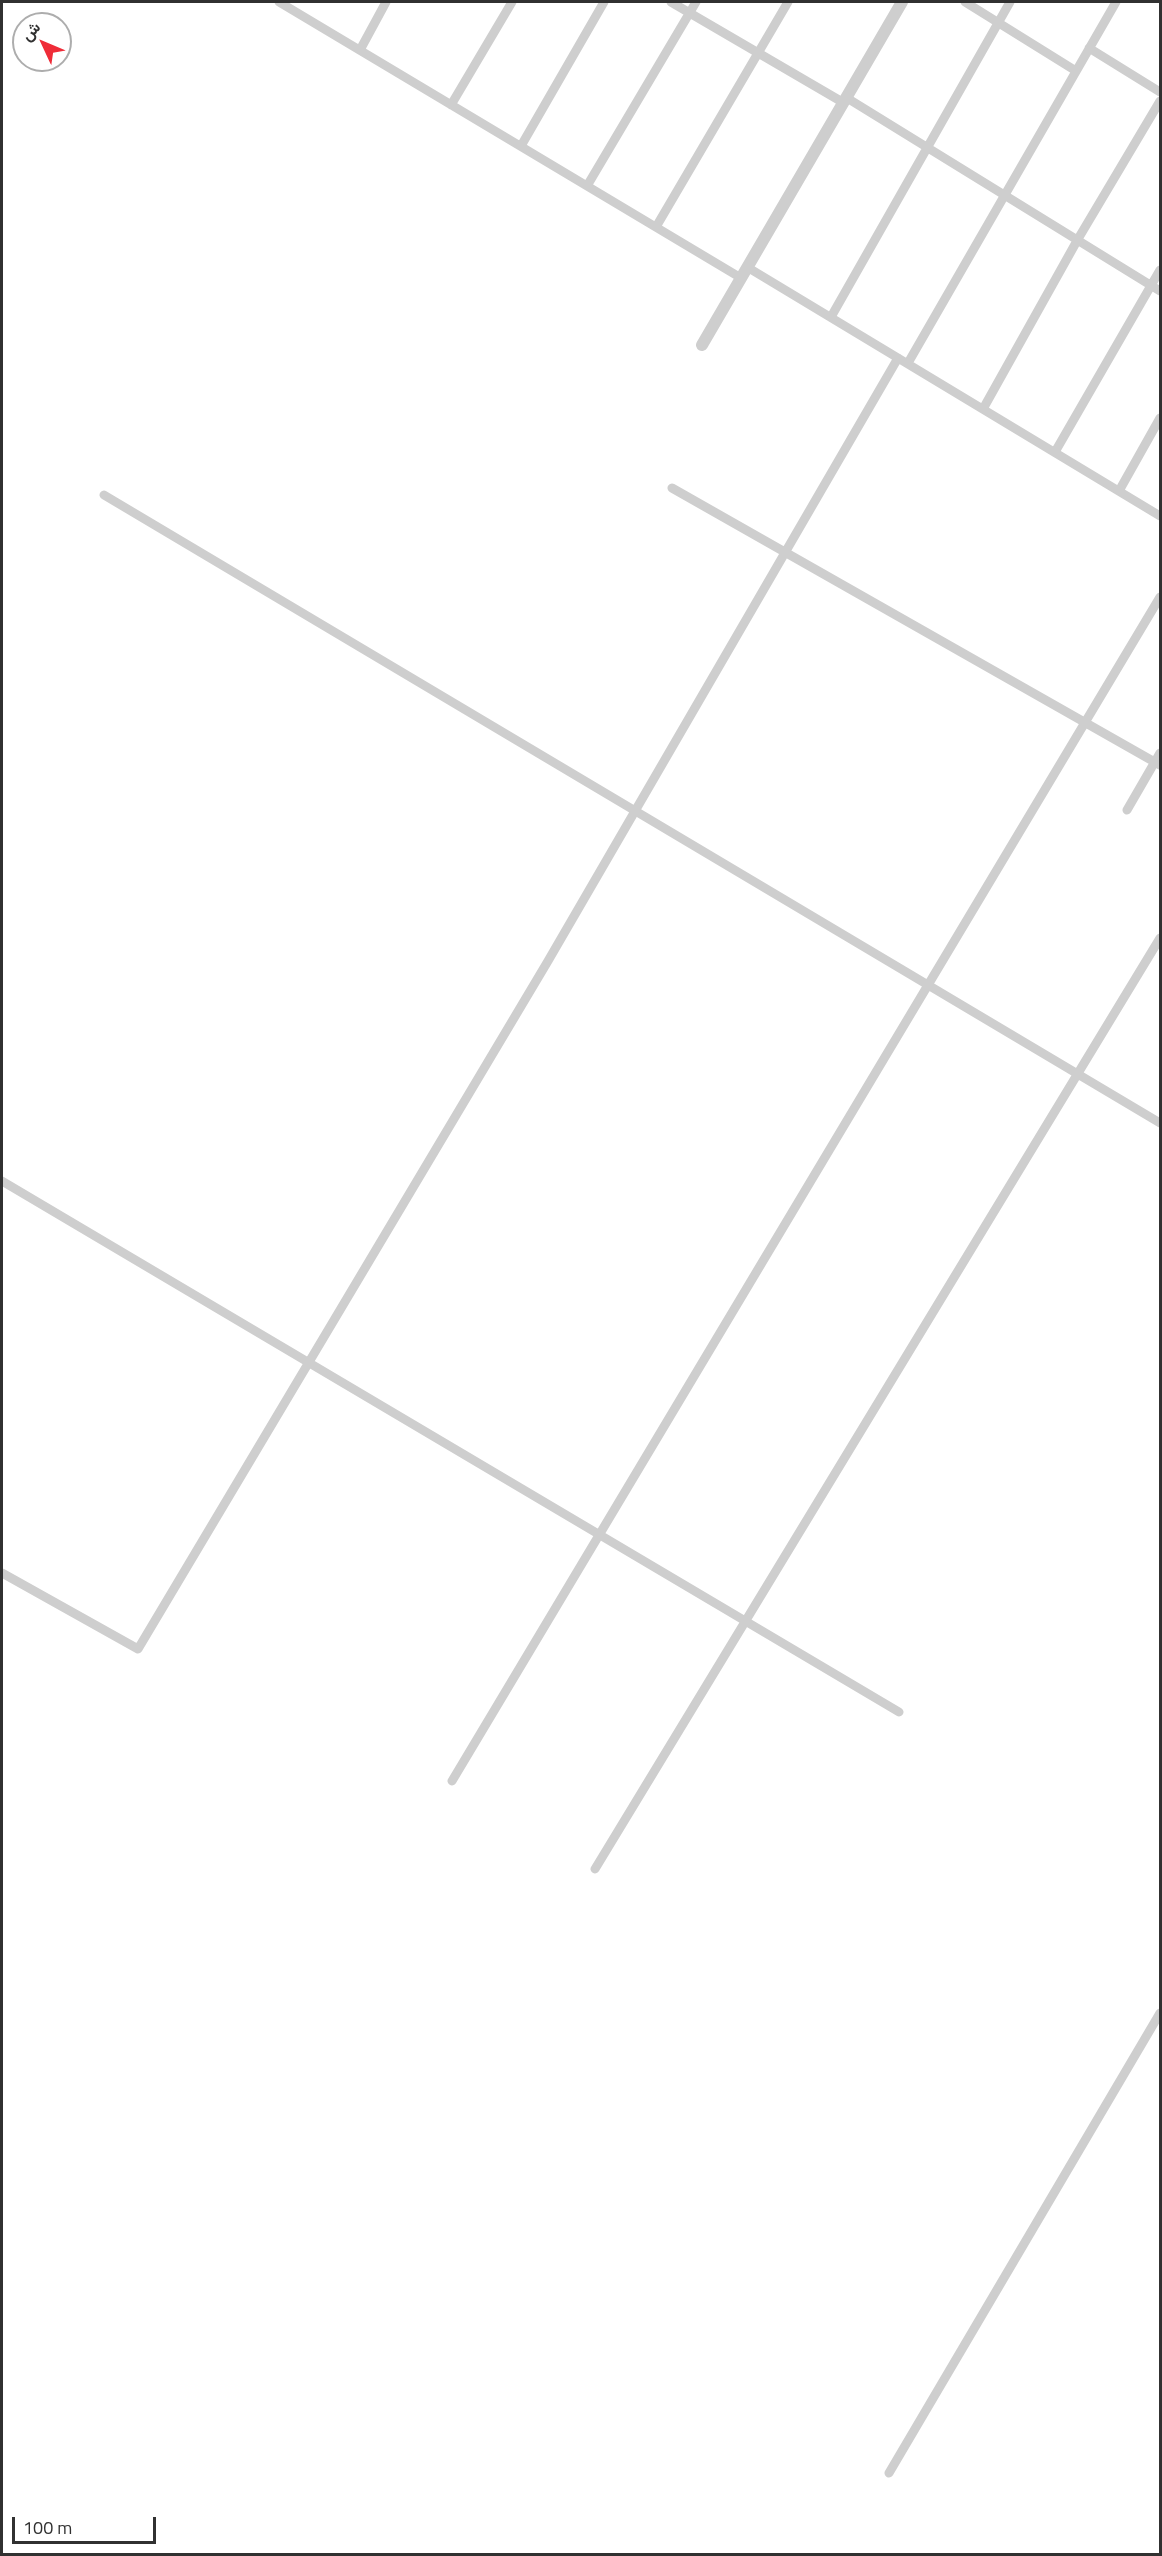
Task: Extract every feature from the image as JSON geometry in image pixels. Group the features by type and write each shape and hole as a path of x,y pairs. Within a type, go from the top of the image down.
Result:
{"street":[{"path":"282,2 741,278"},
{"path":"360,50 386,2"},
{"path":"451,105 513,2"},
{"path":"521,146 604,2"},
{"path":"671,2 928,147 1156,288"},
{"path":"587,186 696,2"},
{"path":"656,227 788,2"},
{"path":"702,345 902,2"},
{"path":"965,2 999,21 1076,71"},
{"path":"831,317 1010,2"},
{"path":"908,363 1116,2"},
{"path":"1089,48 1161,92"},
{"path":"983,409 1078,239 1161,101"},
{"path":"747,267 1161,516"},
{"path":"1054,452 1156,288 1161,270"},
{"path":"2,1573 138,1649 635,811 898,358"},
{"path":"1119,491 1161,417"},
{"path":"672,488 1086,722 1159,760 1127,810"},
{"path":"104,495 1161,1123"},
{"path":"452,1781 1161,597"},
{"path":"595,1869 1161,938"},
{"path":"2,1181 899,1712"},
{"path":"889,2473 1161,2013"}]}
